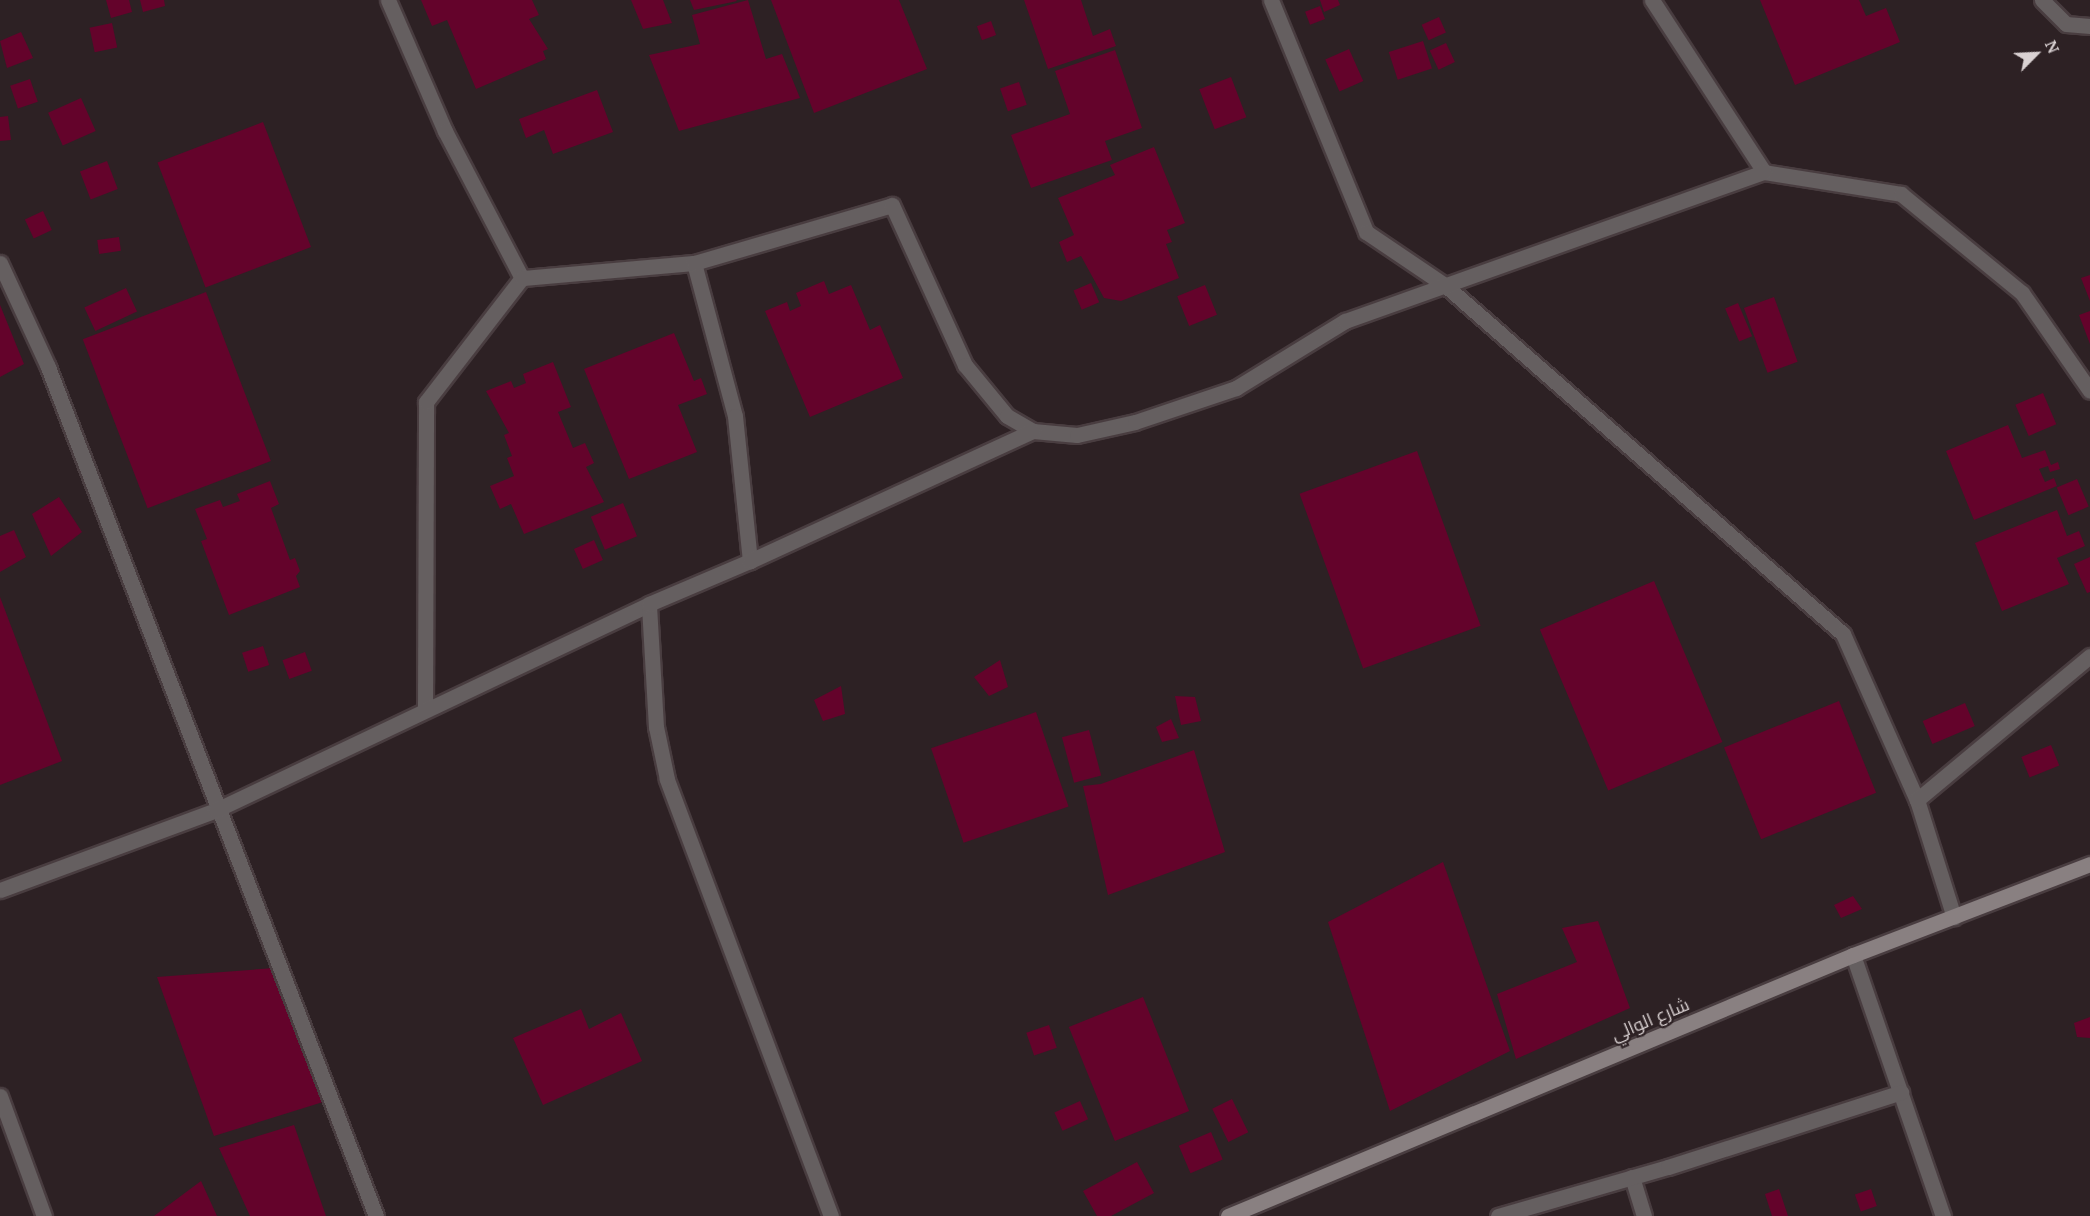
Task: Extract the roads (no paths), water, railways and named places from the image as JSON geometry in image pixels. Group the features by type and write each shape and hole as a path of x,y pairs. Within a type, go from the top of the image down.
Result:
{"main road":[{"name":"شارع الوالي","path":"1228,1216 1853,955 2090,864"}],"street":[{"path":"388,0 445,131 522,278"},
{"path":"1271,0 1366,232 1446,286 1842,634 1917,800 1954,917"},
{"path":"1652,0 1764,172"},
{"path":"2042,0 2066,24 2090,26"},
{"path":"425,710 426,402 522,278 694,263 892,205 965,364 1007,416 1033,431 1077,435 1135,422 1236,388 1346,321 1764,172 1902,194 2022,293 2090,392"},
{"path":"0,263 48,368 216,810 376,1216"},
{"path":"694,263 735,416 750,561"},
{"path":"0,890 216,810 649,604 750,561 1033,431"},
{"path":"649,604 656,726 667,779 831,1216"},
{"path":"1917,800 2090,656"},
{"path":"1853,955 1943,1216"},
{"path":"1498,1216 1632,1177 1901,1092"},
{"path":"0,1096 44,1216"},
{"path":"1632,1177 1644,1216"}]}
